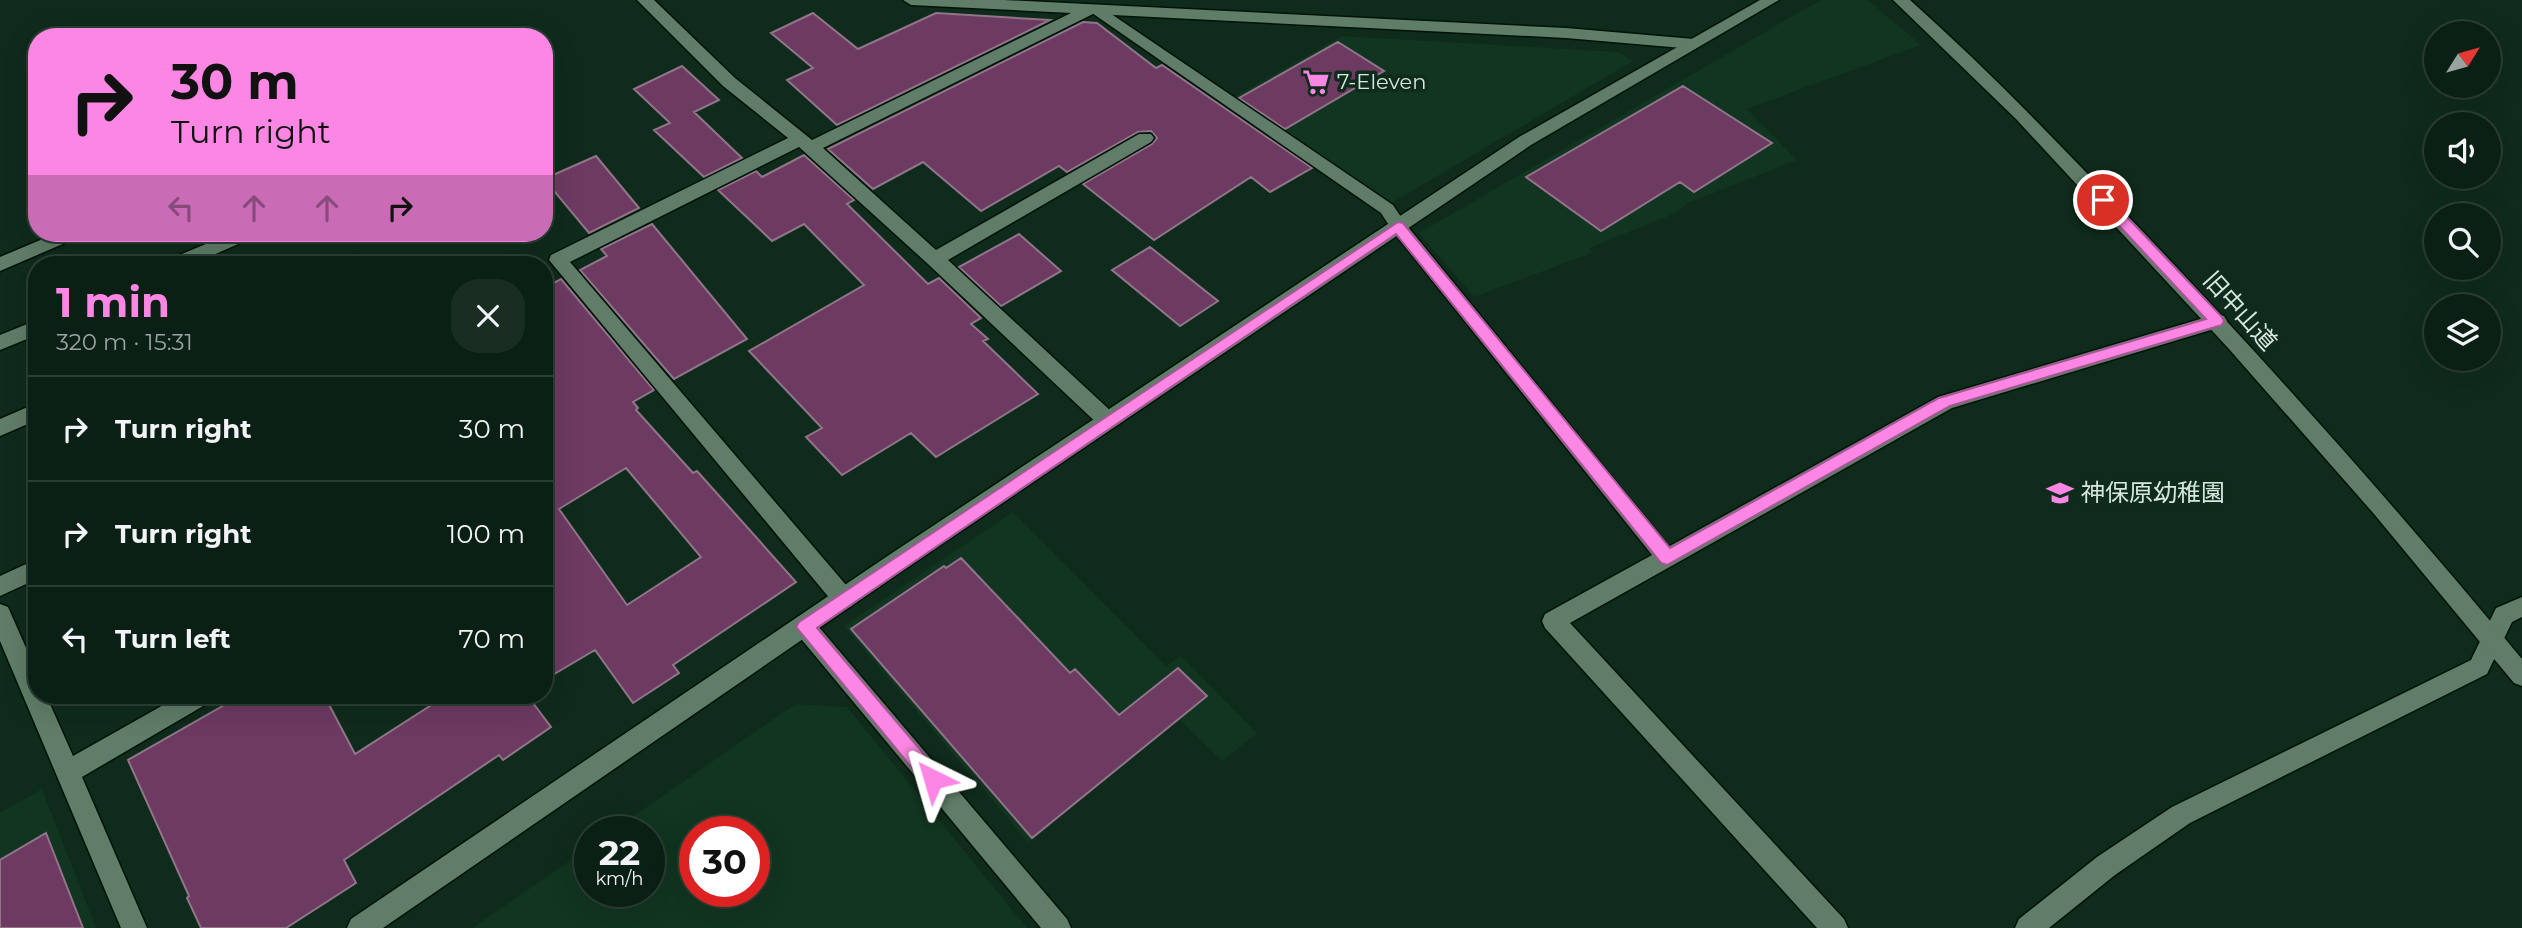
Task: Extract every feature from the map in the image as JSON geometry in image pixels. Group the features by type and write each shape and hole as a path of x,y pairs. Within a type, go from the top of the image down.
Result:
{"street":[{"path":"645,0 729,82 805,144 935,259 1107,420"},
{"path":"911,0 1100,6 1566,33 1694,44"},
{"path":"1069,0 1100,6 1387,209 1667,558"},
{"path":"360,928 1107,420 1525,141 1771,0"},
{"name":"旧中山道","path":"1901,0 1989,79 2217,321 2334,451 2522,676"},
{"path":"844,599 558,260 1100,6"},
{"path":"935,259 1145,138"},
{"path":"0,264 52,242"},
{"path":"195,256 227,242"},
{"path":"1835,928 1553,621 1945,402 2217,321"},
{"path":"0,343 28,331"},
{"path":"0,428 28,415"},
{"path":"0,587 28,573"},
{"path":"2028,928 2106,866 2181,815 2479,667 2504,615 2522,607"},
{"path":"0,614 7,655 28,696"},
{"path":"805,627 1058,928"},
{"path":"32,704 67,772 134,928"},
{"path":"67,772 186,704"}],"shaded area":[{"path":"1820,0 1868,0 1921,45 1747,109 1797,160 1686,204 1676,213 1589,248 1592,253 1474,297 1419,233"},
{"path":"1342,36 1619,52 1633,61 1390,204 1234,97"},
{"path":"1013,512 1166,666 1181,656 1257,733 1222,761 1180,720 1028,842 844,626"},
{"path":"795,704 847,707 1027,928 472,928 574,858 574,907 665,907 665,816 634,816"},
{"path":"42,789 96,928 0,928 0,813"}],"building":[{"path":"813,13 858,49 936,13 1050,20 837,125 787,80 813,68 771,33"},
{"path":"1083,22 1097,23 1156,68 1162,65 1312,168 1270,192 1251,177 1154,240 1083,184 1152,144 1157,138 1151,131 1138,132 1067,172 1059,166 981,211 923,162 873,189 828,149"},
{"name":"7-Eleven","path":"1338,42 1384,71 1285,129 1239,98"},
{"path":"682,66 719,100 694,112 742,158 704,177 654,130 670,123 634,89"},
{"path":"1683,86 1772,143 1694,192 1680,182 1601,231 1526,177"},
{"path":"804,155 854,200 847,204 928,284 939,278 981,318 971,324 988,339 983,341 1038,394 936,457 911,433 842,475 806,437 822,428 749,351 864,285 804,224 772,241 718,190 756,171 762,177"},
{"path":"596,156 639,208 589,233 553,190 553,175"},
{"path":"652,224 747,339 674,379 580,270 607,256 601,249"},
{"path":"1019,234 1061,271 1001,306 959,267"},
{"path":"1150,247 1218,301 1180,326 1112,270"},
{"path":"561,279 654,390 633,402 638,408 636,410 693,473 697,471 796,582 673,665 679,673 633,703 595,650 553,675 553,283","holes":["626,468 701,557 627,605 559,509"]},
{"path":"961,558 1070,673 1075,669 1119,715 1178,668 1207,696 1032,838 851,629 944,566 946,568"},
{"path":"226,704 329,704 355,754 433,704 534,704 551,727 503,760 499,755 344,860 356,883 286,928 201,928 128,760"},
{"path":"46,833 83,928 0,928 0,860"}],"place":[{"name":"7-Eleven","path":"1316,82"},
{"name":"神保原幼稚園","path":"2060,493"}],"route":[{"path":"933,779 805,627 1107,420 1398,226 1667,558 1945,402 2217,321 2103,200"}]}
